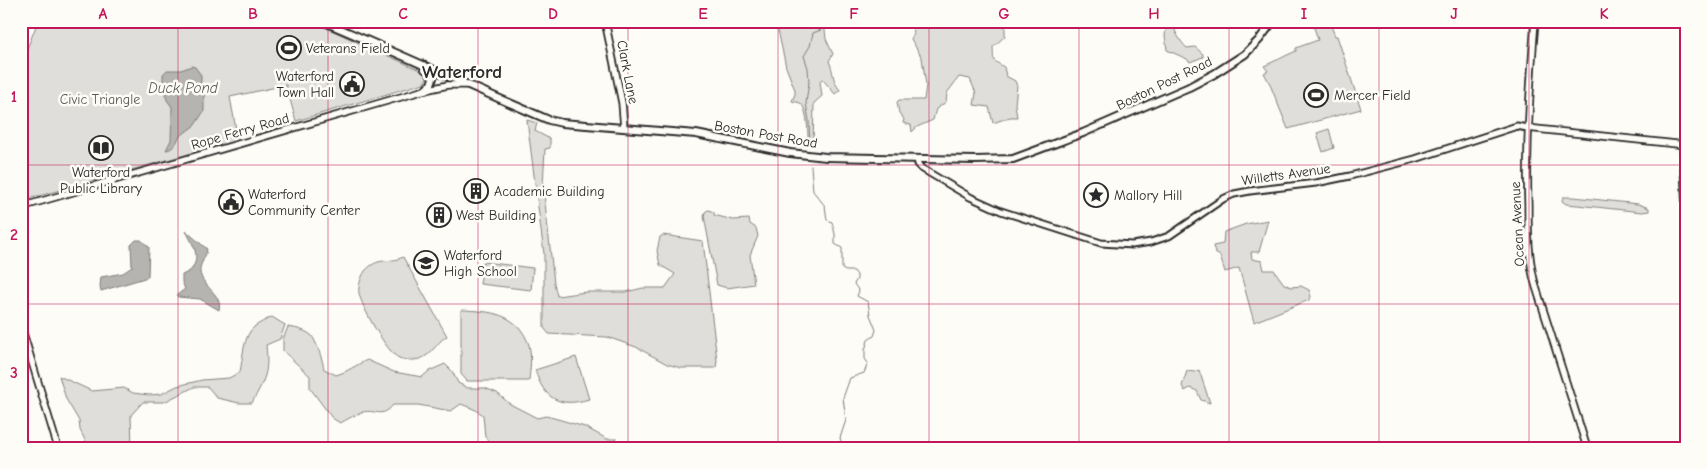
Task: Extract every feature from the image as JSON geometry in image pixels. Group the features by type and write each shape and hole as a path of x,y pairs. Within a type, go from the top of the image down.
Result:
{"main road":[{"name":"Boston Post Road","path":"322,21 466,85 556,122 571,125 696,134 790,153 826,157 1003,160 1034,152 1084,134 1189,87 1233,62 1258,40 1273,21"},
{"name":"Clark Lane","path":"605,21 621,97 624,128"},
{"name":"Ocean Avenue","path":"1535,21 1527,128 1528,225 1532,274 1587,448"},
{"path":"417,62 433,76 432,81 425,90"},
{"name":"Rope Ferry Road","path":"21,207 425,90 448,85 466,85"},
{"name":"Willetts Avenue","path":"1527,128 1684,145"},
{"path":"21,326 58,448"}],"street":[{"path":"1686,118 1684,145 1686,213"},
{"name":"Willetts Avenue","path":"917,159 918,164 926,172 990,206 1101,243 1132,246 1169,236 1223,199 1234,194 1324,182 1414,159 1510,128 1519,126 1527,128"}],"green space":[{"name":"Civic Triangle","path":"38,21 311,21 424,72 427,78 424,83 296,121 286,85 230,97 238,140 21,201 21,64"},
{"path":"776,21 824,21 826,39 833,54 829,61 840,90 835,94 822,79 820,81 822,96 814,103 813,146 808,144 805,110 800,103 792,101 795,90 786,67"},
{"path":"907,21 1005,22 1005,36 993,47 993,58 1004,67 1006,76 1015,81 1017,86 1015,104 1017,117 1010,117 993,123 989,107 974,105 976,93 970,79 959,77 947,93 946,102 936,109 933,120 917,127 912,132 911,125 903,123 904,119 899,113 897,102 899,100 924,100 926,85 922,58 911,39 914,33 912,24"},
{"path":"1168,21 1172,21 1184,45 1187,48 1195,47 1203,54 1203,57 1190,62 1167,50 1165,35"},
{"name":"Mercer Field","path":"1312,21 1329,21 1335,36 1337,36 1361,109 1288,129 1264,73 1268,71 1264,66 1296,51 1296,48 1318,40"},
{"path":"527,120 537,123 535,131 550,139 550,148 545,149 543,185 557,296 586,292 626,292 643,288 665,288 675,274 660,265 657,251 660,237 663,235 703,241 717,360 716,368 681,368 667,364 636,347 607,337 549,334 544,328 544,254"},
{"path":"1329,129 1334,148 1323,152 1317,133"},
{"path":"1563,197 1638,204 1649,208 1649,211 1642,212 1566,204 1562,201"},
{"path":"708,210 714,212 714,215 733,220 749,219 750,224 756,228 758,236 750,255 754,284 727,288 717,285 704,216"},
{"path":"1268,220 1259,252 1251,252 1252,259 1262,261 1264,270 1274,270 1284,284 1291,287 1301,286 1309,290 1311,297 1309,300 1254,322 1239,268 1225,272 1220,256 1215,253 1213,246 1223,244 1224,232 1246,224"},
{"path":"403,257 447,336 429,354 420,359 407,360 399,358 388,348 369,318 359,293 361,279 370,266 374,263"},
{"path":"483,262 533,268 531,290 480,284"},
{"path":"461,310 492,313 510,320 518,326 524,334 530,349 529,381 467,381 461,374"},
{"path":"272,317 285,325 280,339 266,345 267,363 265,376 252,403 239,403 217,398 208,387 194,387 164,402 143,402 131,415 132,448 89,448 80,430 79,421 66,399 59,376 92,391 124,388 133,393 149,395 161,394 177,386 202,380 229,378 240,372 250,331 258,324"},
{"path":"288,327 311,335 319,351 324,369 336,375 367,360 394,372 422,377 429,371 445,364 452,371 458,383 468,388 485,388 497,393 510,404 537,418 546,416 554,418 585,427 607,439 617,439 612,448 495,448 485,437 483,415 461,404 451,411 418,405 393,405 386,412 363,412 340,423 332,418 310,388 310,376 283,351 283,339"},
{"path":"576,357 589,399 569,402 554,399 543,388 535,370"},
{"path":"1199,370 1210,403 1201,400 1197,391 1190,388 1185,391 1182,386 1187,371 1194,372"}],"water":[{"name":"Duck Pond","path":"192,66 201,75 204,111 195,125 179,137 176,144 166,150 171,140 172,107 167,100 163,88 163,74 167,70 181,70"},
{"path":"186,231 207,249 200,272 204,282 218,299 219,310 200,299 178,297 177,295 185,289 182,275 190,271 194,266 196,256"},
{"path":"136,240 141,240 149,247 148,277 101,291 101,277 123,273 132,267 131,245"}],"waterway":[{"path":"810,145 806,103 809,82 808,68 804,56 810,46 813,33 821,30 823,21"},
{"path":"811,166 813,191 825,206 827,220 832,222 835,244 842,248 842,269 854,271 857,275 854,284 859,291 857,296 868,302 870,315 876,330 874,336 868,340 865,350 865,359 868,363 864,373 850,378 843,398 846,420 840,438 843,448"}],"place":[{"name":"Veterans Field","path":"289,48"},
{"name":"Waterford Town Hall","path":"352,84"},
{"name":"Mercer Field","path":"1316,95"},
{"name":"Waterford Public Library","path":"101,148"},
{"name":"Academic Building","path":"476,191"},
{"name":"Mallory Hill","path":"1096,195"},
{"name":"Waterford Community Center","path":"231,202"},
{"name":"West Building","path":"439,215"},
{"name":"Waterford High School","path":"426,263"}],"district":[{"name":"Waterford","path":"462,71"}]}
